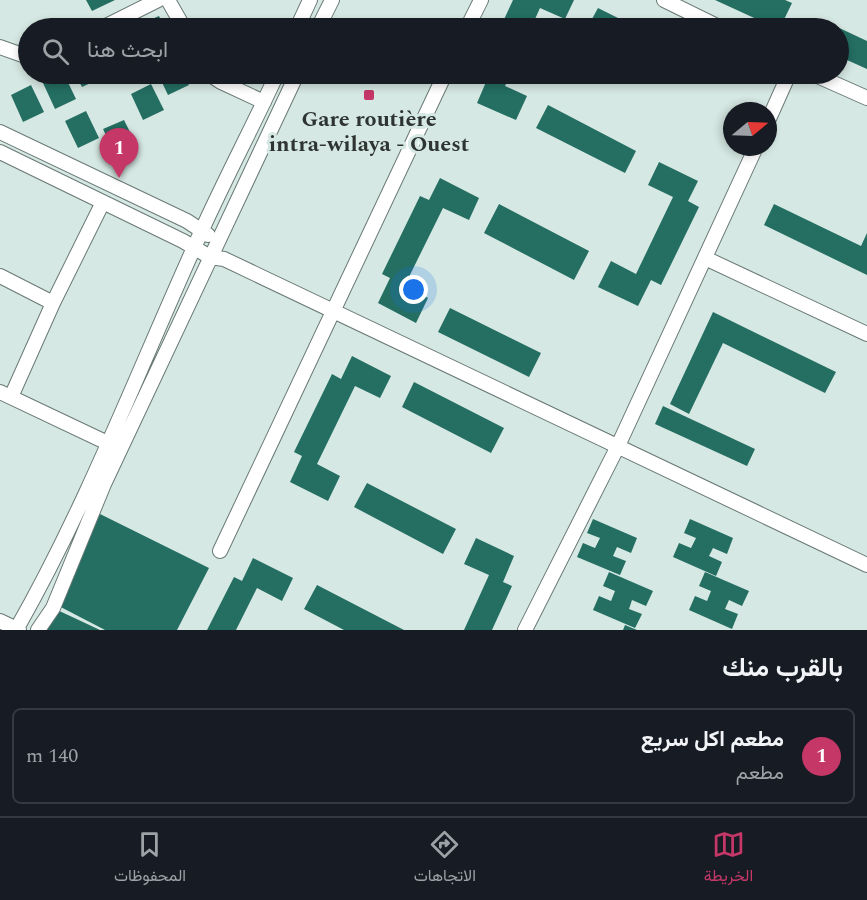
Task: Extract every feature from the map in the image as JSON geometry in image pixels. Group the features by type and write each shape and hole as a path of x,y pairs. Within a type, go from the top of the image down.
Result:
{"street":[{"path":"122,18 158,0"},
{"path":"168,0 178,18"},
{"path":"302,18 310,0"},
{"path":"323,18 332,0"},
{"path":"472,18 481,0"},
{"path":"664,0 701,18"},
{"path":"0,47 18,53"},
{"path":"225,84 264,102"},
{"path":"38,630 53,608 114,446 202,230 272,84"},
{"path":"0,621 17,630 34,599 114,446 217,258 218,242 292,84"},
{"path":"220,551 332,309 440,84"},
{"path":"776,102 785,84"},
{"path":"836,84 867,98"},
{"path":"0,132 202,230 218,242"},
{"path":"0,152 195,248 332,309 617,448 867,565"},
{"path":"525,630 617,448 752,156"},
{"path":"103,202 6,395 114,446"},
{"path":"705,258 867,334"},
{"path":"0,276 52,303"}],"building":[{"path":"86,0 115,0 92,11"},
{"path":"513,0 574,0 565,18 540,8 536,18 505,18"},
{"path":"715,0 785,0 792,3 785,18 754,18"},
{"path":"598,8 618,18 592,18"},
{"path":"849,33 867,41 867,69 849,61"},
{"path":"43,84 69,84 76,99 55,109"},
{"path":"151,84 164,110 143,120 131,94"},
{"path":"163,84 189,85 168,95"},
{"path":"485,84 506,84 505,86 527,96 516,120 477,103"},
{"path":"31,85 44,112 23,122 11,95"},
{"path":"548,105 636,151 625,173 536,128"},
{"path":"86,111 99,138 78,148 65,121"},
{"path":"124,120 137,146 116,156 103,129"},
{"path":"659,162 698,181 688,201 699,207 661,285 651,280 638,306 598,287 611,261 636,274 673,197 648,185"},
{"path":"440,178 479,198 469,220 443,208 405,285 428,298 416,323 378,303 390,278 382,274 420,196 429,200"},
{"path":"499,204 589,251 574,280 484,233"},
{"path":"774,204 861,246 867,233 867,275 764,225"},
{"path":"450,308 541,353 529,377 438,332"},
{"path":"713,312 836,372 825,393 723,343 689,414 670,404"},
{"path":"352,356 391,376 380,398 355,386 317,464 340,476 328,501 290,482 302,456 294,452 332,374 341,379"},
{"path":"414,382 504,428 491,453 402,407"},
{"path":"663,406 755,449 747,466 655,424"},
{"path":"367,483 456,529 443,554 354,507"},
{"path":"98,513 209,568 177,630 105,630 53,603"},
{"path":"593,519 637,538 631,553 617,547 613,556 626,561 620,575 577,557 583,543 595,548 600,538 587,533"},
{"path":"690,519 733,538 727,554 713,548 709,556 722,562 716,576 673,557 679,543 691,548 696,538 684,533"},
{"path":"476,538 514,556 503,582 512,586 492,630 464,630 489,575 464,564"},
{"path":"253,558 293,578 282,601 257,588 236,630 207,630 234,577 242,581"},
{"path":"609,572 653,591 646,606 632,600 629,609 642,614 635,628 593,610 599,596 611,601 615,591 603,586"},
{"path":"705,572 749,591 742,606 729,600 725,609 738,614 732,629 689,610 695,596 707,601 711,591 699,586"},
{"path":"317,585 404,630 344,630 304,609"},
{"path":"53,608 100,630 43,630"},
{"path":"625,625 637,630 623,630"}],"place":[{"name":"Gare routière intra-wilaya - Ouest","path":"369,95"},
{"name":"مطعم اكل سريع","path":"119,178"}]}
